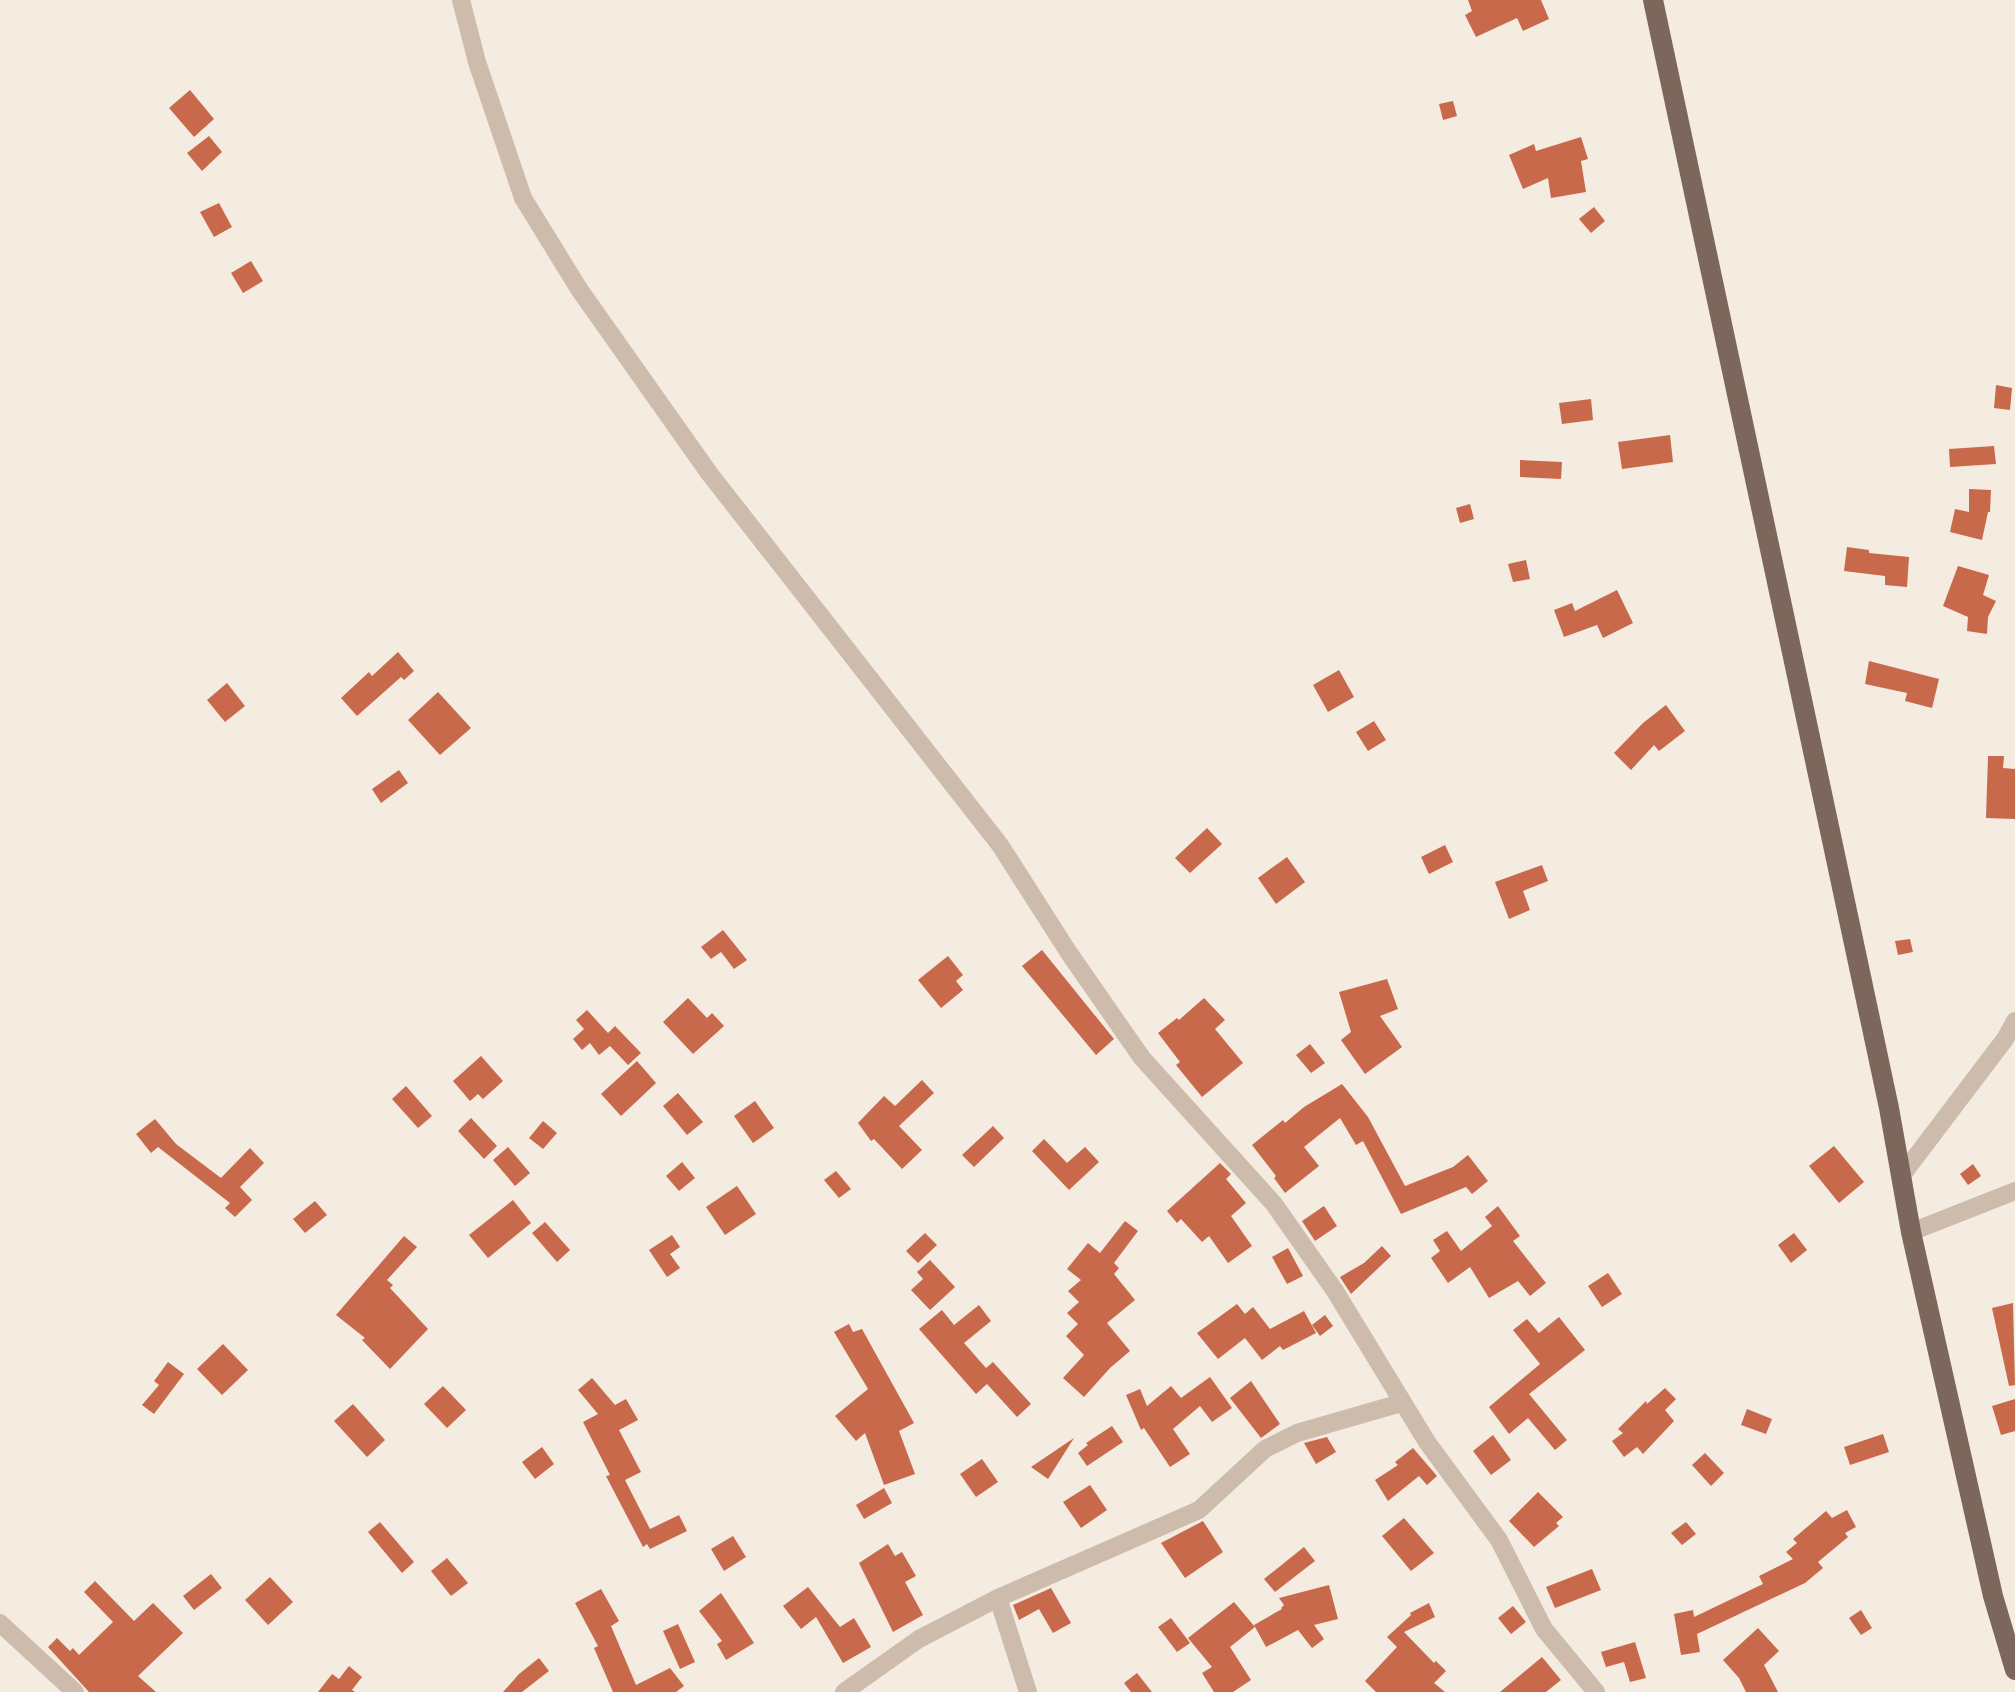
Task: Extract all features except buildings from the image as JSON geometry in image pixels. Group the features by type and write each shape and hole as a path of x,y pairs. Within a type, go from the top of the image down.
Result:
{"main road":[{"path":"1653,0 1902,1175 1911,1232 1993,1596 2015,1670"}],"street":[{"path":"461,0 477,62 523,198 579,289 709,473 1000,845 1069,953 1142,1058 1274,1204 1335,1291 1401,1403 1499,1540 1544,1629 1596,1692"},
{"path":"1902,1175 2005,1039 2015,1021"},
{"path":"1911,1232 2015,1191"},
{"path":"844,1692 919,1639 998,1598 1199,1510 1265,1449 1297,1433 1401,1403"},
{"path":"998,1598 1028,1692"},
{"path":"0,1623 75,1692"}]}
